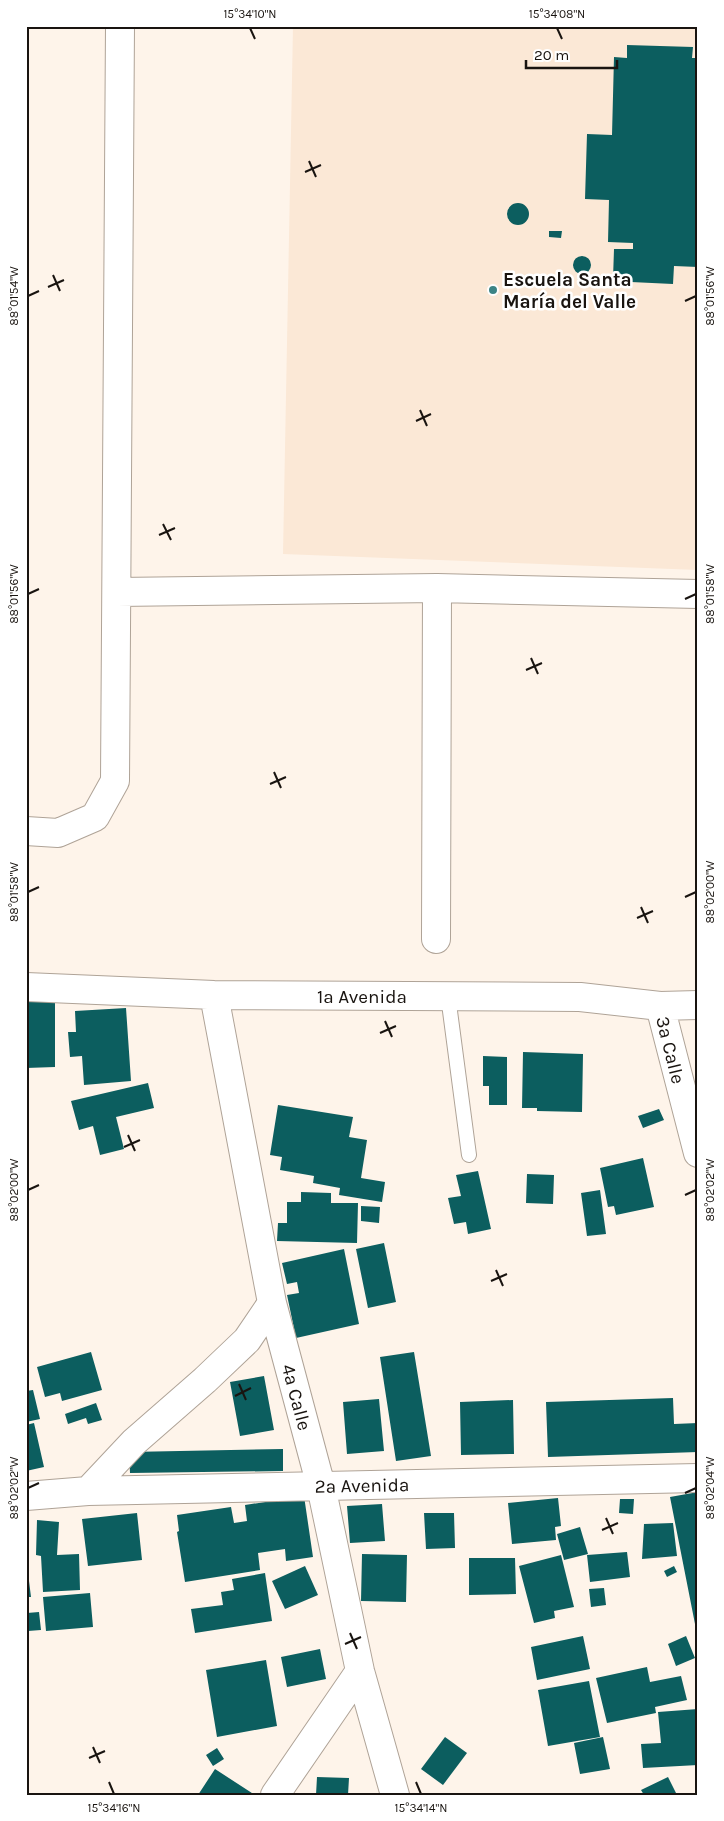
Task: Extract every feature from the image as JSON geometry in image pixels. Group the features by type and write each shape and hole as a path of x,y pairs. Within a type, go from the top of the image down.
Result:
{"street":[{"path":"26,831 58,833 95,817 115,781 120,26"},
{"path":"117,592 438,588 698,594"},
{"path":"436,939 438,588"},
{"name":"1a Avenida","path":"26,987 214,996 580,997 660,1006 698,1005"},
{"name":"4a Calle","path":"214,996 272,1304 321,1486 360,1671 395,1795"},
{"name":"3a Calle","path":"660,1006 698,1153"},
{"path":"88,1491 134,1442 205,1380 247,1340 272,1304"},
{"name":"2a Avenida","path":"26,1496 88,1491 698,1478"},
{"path":"275,1795 360,1671"}],"lane":[{"path":"448,996 469,1155"}],"shaded area":[{"name":"Escuela Santa María del Valle","path":"293,26 698,27 698,570 283,554"}],"building":[{"path":"627,45 693,47 692,58 698,58 698,267 674,266 673,284 613,279 614,249 633,249 633,243 608,242 609,200 585,199 587,134 612,135 614,57 627,58"},
{"path":"514,203 522,203 529,210 529,218 522,225 514,225 507,218 507,210"},
{"path":"549,231 562,231 561,238 549,237"},
{"path":"578,256 586,256 591,261 589,272 578,274 573,269 573,261"},
{"path":"55,1000 55,1067 26,1068 26,1001"},
{"path":"126,1008 131,1081 84,1085 82,1056 70,1057 68,1032 76,1032 75,1011"},
{"path":"523,1052 583,1054 582,1112 537,1111 537,1108 522,1108"},
{"path":"483,1056 507,1057 507,1105 489,1105 489,1086 483,1086"},
{"path":"148,1083 154,1108 116,1117 124,1149 100,1155 93,1126 79,1130 71,1101"},
{"path":"278,1105 353,1117 349,1137 367,1140 361,1178 385,1182 382,1202 339,1195 340,1188 313,1183 314,1176 280,1170 282,1157 270,1155"},
{"path":"659,1109 664,1120 643,1128 638,1116"},
{"path":"643,1158 654,1207 616,1215 614,1206 608,1207 600,1168"},
{"path":"478,1171 491,1229 468,1234 466,1222 454,1224 448,1198 461,1196 456,1175"},
{"path":"527,1174 554,1175 553,1204 526,1203"},
{"path":"600,1190 606,1234 587,1236 581,1193"},
{"path":"301,1192 331,1193 331,1203 358,1203 357,1243 277,1241 278,1223 287,1223 287,1202 301,1202"},
{"path":"361,1206 380,1207 379,1223 361,1221"},
{"path":"384,1243 396,1302 368,1308 356,1249"},
{"path":"344,1249 359,1324 296,1338 287,1295 299,1293 297,1282 287,1284 282,1263"},
{"path":"91,1352 102,1390 62,1401 60,1393 45,1397 37,1367"},
{"path":"414,1352 431,1456 396,1461 380,1357"},
{"path":"264,1376 274,1430 240,1436 230,1382"},
{"path":"33,1390 40,1419 26,1422 26,1391"},
{"path":"673,1398 674,1424 698,1423 698,1452 548,1457 546,1402"},
{"path":"379,1399 384,1451 347,1454 343,1402"},
{"path":"513,1400 514,1454 461,1455 460,1402"},
{"path":"96,1403 102,1420 88,1424 86,1418 68,1424 65,1414"},
{"path":"34,1423 44,1467 26,1471 26,1425"},
{"path":"283,1449 283,1471 130,1473 129,1452"},
{"path":"698,1492 698,1623 695,1624 670,1497"},
{"path":"304,1496 313,1557 286,1561 285,1549 258,1553 260,1570 185,1582 177,1532 179,1531 177,1515 231,1507 234,1523 247,1521 245,1505"},
{"path":"558,1498 561,1526 555,1527 556,1540 512,1544 508,1503"},
{"path":"620,1499 634,1499 633,1514 619,1513"},
{"path":"382,1504 385,1541 350,1543 347,1506"},
{"path":"137,1513 142,1560 88,1566 82,1519"},
{"path":"424,1513 454,1513 455,1548 426,1549"},
{"path":"37,1520 59,1522 57,1555 79,1554 80,1590 43,1592 41,1556 36,1555"},
{"path":"673,1523 677,1556 642,1559 644,1524"},
{"path":"580,1527 588,1554 564,1560 557,1534"},
{"path":"627,1552 630,1577 590,1582 587,1555"},
{"path":"362,1554 407,1555 406,1602 361,1601"},
{"path":"561,1555 574,1607 554,1611 555,1618 534,1623 519,1566"},
{"path":"26,1557 31,1597 26,1597"},
{"path":"469,1558 515,1558 516,1594 469,1595"},
{"path":"305,1566 318,1595 285,1609 272,1581"},
{"path":"674,1566 677,1572 667,1577 664,1571"},
{"path":"265,1573 272,1621 195,1633 191,1609 223,1605 221,1592 234,1590 232,1579"},
{"path":"604,1588 606,1605 591,1607 589,1589"},
{"path":"90,1593 93,1627 46,1631 43,1597"},
{"path":"39,1612 41,1630 28,1631 27,1613"},
{"path":"583,1636 590,1669 537,1680 531,1647"},
{"path":"686,1636 695,1658 676,1666 668,1644"},
{"path":"320,1649 326,1679 287,1687 281,1657"},
{"path":"266,1660 277,1726 217,1737 206,1670"},
{"path":"647,1667 650,1682 681,1676 687,1700 655,1707 656,1713 607,1723 596,1678"},
{"path":"589,1681 600,1737 548,1746 538,1690"},
{"path":"698,1709 698,1765 643,1768 641,1744 661,1743 658,1712"},
{"path":"445,1737 467,1753 443,1785 421,1769"},
{"path":"603,1737 610,1769 580,1774 574,1743"},
{"path":"217,1748 224,1759 213,1766 206,1755"},
{"path":"215,1769 255,1795 198,1795"},
{"path":"317,1777 349,1778 348,1795 316,1795"},
{"path":"668,1777 677,1795 644,1795 641,1790"}],"place":[{"name":"Escuela Santa María del Valle","path":"493,290"}]}
